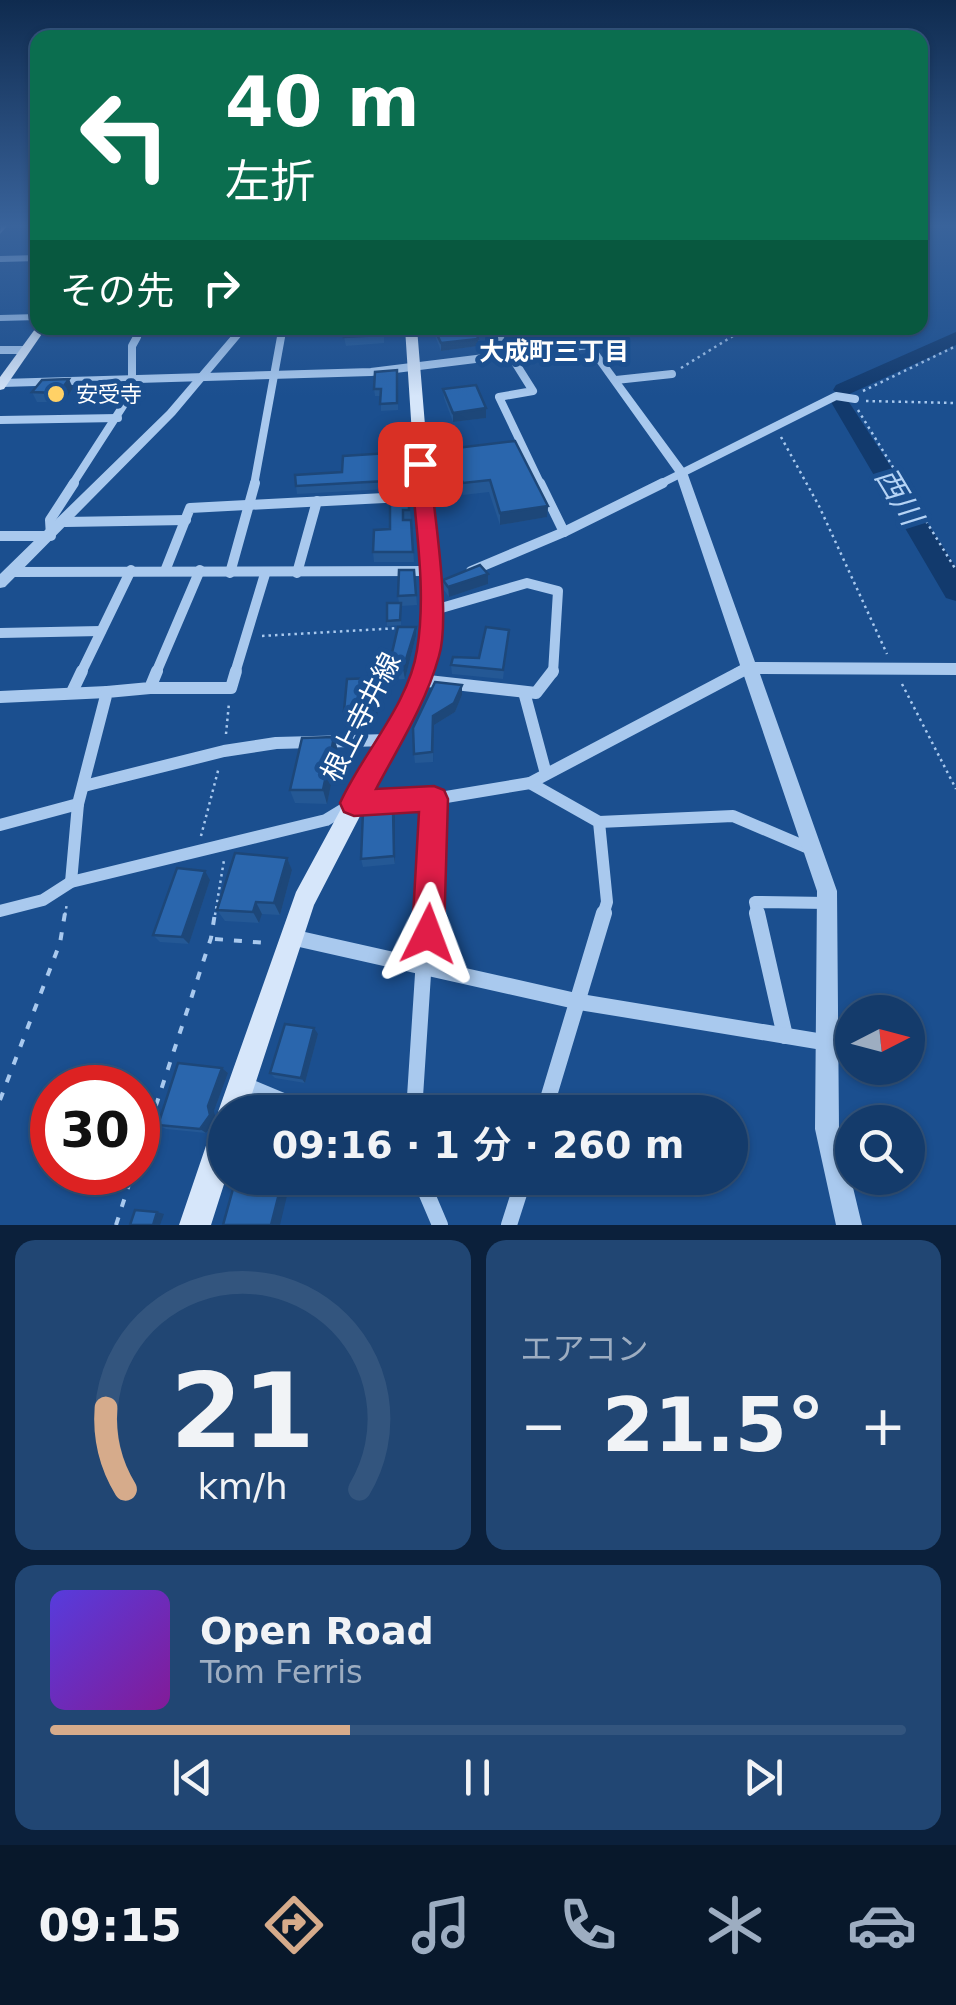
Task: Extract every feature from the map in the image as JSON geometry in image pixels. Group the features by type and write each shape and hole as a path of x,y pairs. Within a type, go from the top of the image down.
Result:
{"main road":[{"path":"1,384 36,335"},
{"name":"根上寺井線","path":"238,1095 304,900 419,680 429,652 433,580 411,335"},
{"path":"195,1225 208,1186"}],"street":[{"path":"0,318 30,317"},
{"path":"52,536 50,520 118,418 133,382 132,346 138,335"},
{"path":"0,583 52,536 202,378 237,335"},
{"path":"230,573 250,505 282,335"},
{"path":"499,335 517,359 532,391 499,397 564,532"},
{"path":"581,335 681,472 746,668 814,850 828,903 827,1130 849,1225"},
{"path":"1,384 133,382 412,367 517,359 589,345"},
{"path":"0,350 26,350"},
{"path":"616,380 672,374"},
{"path":"458,576 564,532 836,396 855,399"},
{"path":"0,420 118,418"},
{"path":"165,571 190,508 423,496"},
{"path":"297,574 316,502"},
{"path":"64,522 186,520"},
{"path":"0,536 52,536"},
{"path":"72,692 132,570"},
{"path":"12,572 200,570 433,580"},
{"path":"150,688 200,570"},
{"path":"0,697 150,688 231,688 265,574"},
{"path":"419,680 536,693 553,676 558,591 527,583 430,618"},
{"path":"0,633 102,631"},
{"path":"0,911 43,900 71,882 326,820 354,803 434,799 530,782 746,668 956,669"},
{"path":"71,882 78,804 106,692"},
{"path":"524,692 546,774"},
{"path":"84,786 224,750 276,743 388,740"},
{"path":"530,782 599,822 733,816 814,850"},
{"path":"415,1095 434,799"},
{"path":"0,825 78,804"},
{"path":"550,1095 607,902 599,822"},
{"path":"785,1036 755,902 828,903"},
{"path":"289,941 580,1002 829,1043"},
{"path":"242,1084 268,1095"},
{"path":"427,1195 440,1225"},
{"path":"508,1225 518,1195"}],"path":[{"path":"672,374 735,335"},
{"path":"855,399 876,382 956,346"},
{"path":"855,399 956,403"},
{"path":"855,399 956,570"},
{"path":"775,427 819,506 894,668 956,789"},
{"path":"248,638 430,618"},
{"path":"196,852 224,750 231,688"},
{"path":"160,1093 211,938 227,843"},
{"path":"0,1100 60,943 71,882"},
{"path":"211,938 289,941"},
{"path":"116,1225 126,1195"}],"building":[{"path":"437,335 477,335 478,339 441,343"},
{"path":"397,370 397,403 380,404 381,389 374,389 375,372"},
{"path":"69,379 59,393 32,392 42,380"},
{"path":"476,385 486,408 453,413 443,389"},
{"path":"515,441 548,506 500,513 490,480 463,483 448,449"},
{"path":"389,453 389,463 403,462 404,480 296,486 295,475 342,472 343,456"},
{"path":"390,496 409,496 409,510 403,510 403,520 411,520 413,552 373,552 374,530 390,529"},
{"path":"480,565 488,574 448,587 443,580"},
{"path":"399,570 414,570 416,595 398,596"},
{"path":"387,603 401,603 400,620 387,621"},
{"path":"398,627 416,627 403,669 388,670"},
{"path":"486,627 509,630 503,670 451,665 453,657 479,658"},
{"path":"378,678 375,710 344,711 347,679"},
{"path":"435,682 462,685 454,703 433,716 432,752 414,754 413,728"},
{"path":"334,737 323,790 290,790 302,738"},
{"path":"393,808 394,856 361,859 363,812"},
{"path":"235,853 287,858 274,903 256,902 253,912 217,910"},
{"path":"177,868 205,871 182,937 153,935"},
{"path":"285,1024 314,1028 301,1078 270,1073"},
{"path":"178,1063 222,1068 212,1095 208,1095 208,1118 200,1129 160,1125"},
{"path":"231,1195 279,1195 271,1225 223,1225"},
{"path":"135,1210 157,1212 153,1225 130,1225"}],"waterway":[{"name":"西川","path":"844,390 956,338"},
{"name":"西川","path":"842,402 956,591"}],"place":[{"name":"安受寺","path":"56,394"}],"district":[{"name":"大成町三丁目","path":"554,351"}],"route":[{"path":"420,464 431,610 429,652 409,702 354,803 434,799 428,934"}]}
